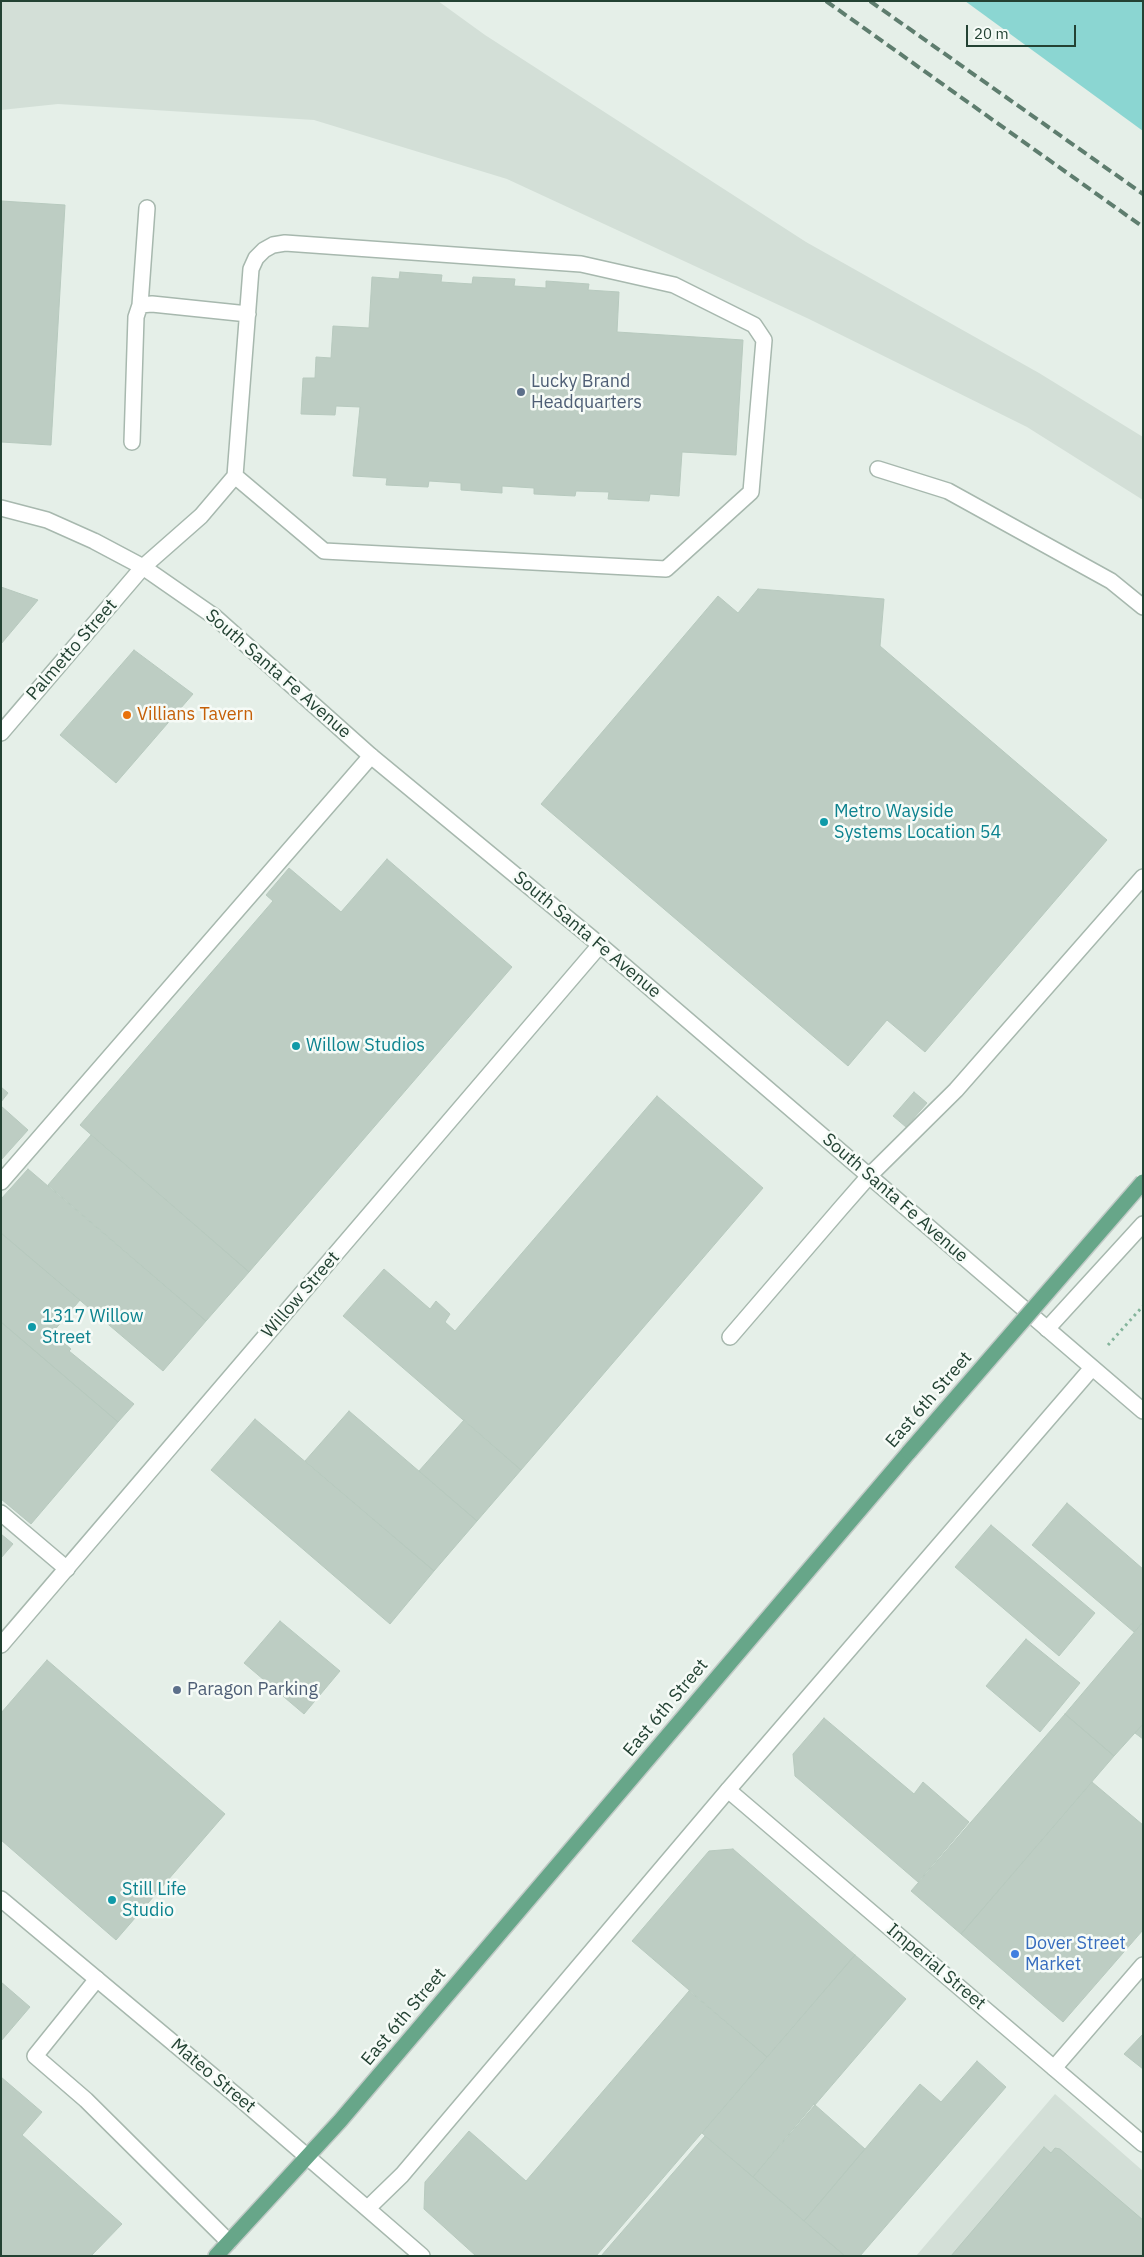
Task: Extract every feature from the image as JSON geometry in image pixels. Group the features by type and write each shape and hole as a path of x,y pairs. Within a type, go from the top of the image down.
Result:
{"main road":[{"name":"East 6th Street","path":"216,2256 308,2158 909,1452 1143,1182"}],"street":[{"path":"132,442 136,317 140,305 148,208"},
{"path":"285,243 581,264 674,285 754,325 764,340 751,492 666,569 324,551 235,476 251,269 256,258 273,245 285,243"},
{"path":"140,305 152,304 248,314"},
{"path":"878,469 948,491 1111,581 1143,606"},
{"name":"Palmetto Street","path":"1,733 143,567 201,516 235,476"},
{"name":"South Santa Fe Avenue","path":"1,508 47,520 94,541 143,567 215,617 371,756 600,945 1143,1411"},
{"path":"1,1182 371,756"},
{"path":"730,1337 870,1176 956,1090 1143,877"},
{"name":"Willow Street","path":"1,1645 600,945"},
{"path":"1048,1329 1143,1224"},
{"path":"368,2208 402,2175 728,1790 1092,1368"},
{"path":"1,1513 67,1569"},
{"name":"Imperial Street","path":"728,1790 1143,2144"},
{"name":"Mateo Street","path":"1,1899 368,2208 422,2256"},
{"path":"1054,2068 1143,1965"},
{"path":"97,1979 35,2056 86,2100 229,2242"}],"path":[{"path":"1108,1345 1143,1306"}],"shaded area":[{"path":"1,1 438,1 485,35 806,242 1039,373 1143,437 1143,500 1027,427 809,319 507,179 314,120 58,104 1,110"},
{"path":"1055,2094 1143,2171 1143,2256 916,2256"}],"water":[{"path":"965,1 1143,1 1143,131"}],"building":[{"path":"1,201 65,205 51,445 1,442"},
{"name":"Lucky Brand Headquarters","path":"400,272 442,275 441,282 472,284 473,277 515,279 514,286 546,288 546,281 589,284 588,290 619,292 617,332 743,340 736,455 682,452 679,496 650,494 649,501 608,499 609,492 576,491 575,496 534,494 534,488 502,486 502,493 461,490 461,483 429,481 428,487 386,485 387,478 353,476 360,407 336,406 335,415 301,414 303,378 315,378 316,357 331,358 333,326 369,328 372,277 399,279"},
{"path":"1,587 38,600 1,644"},
{"name":"Metro Wayside Systems Location 54","path":"758,589 884,599 880,646 1107,840 925,1052 887,1020 848,1066 541,804 718,596 738,613"},
{"name":"Villians Tavern","path":"134,650 193,694 116,783 60,735"},
{"name":"Willow Studios","path":"387,859 512,967 249,1272 80,1125 273,901 266,895 289,868 341,912"},
{"path":"1,1087 8,1093 1,1102"},
{"path":"914,1092 927,1103 906,1127 893,1116"},
{"path":"657,1096 763,1188 521,1470 343,1316 384,1269 430,1309 436,1301 450,1314 445,1322 455,1331"},
{"path":"1,1106 28,1130 1,1160"},
{"path":"91,1135 249,1272 206,1321 48,1185"},
{"path":"28,1169 206,1321 163,1371 1,1233 1,1199"},
{"name":"1317 Willow Street","path":"1,1233 80,1300 52,1333 71,1349 69,1351 134,1404 118,1422 1,1322"},
{"path":"1,1322 118,1422 31,1524 1,1499"},
{"path":"349,1411 477,1521 434,1571 305,1461"},
{"path":"255,1419 434,1571 390,1624 211,1470"},
{"path":"464,1420 521,1470 477,1521 419,1471"},
{"path":"1067,1503 1143,1569 1143,1622 1134,1632 1032,1545"},
{"path":"991,1525 1095,1613 1059,1656 955,1567"},
{"path":"1,1534 13,1544 1,1558"},
{"path":"280,1621 340,1671 304,1714 244,1663"},
{"path":"1143,1622 1143,1724 1114,1756 1065,1714"},
{"path":"1026,1639 1080,1683 1040,1732 986,1686"},
{"path":"47,1660 225,1814 116,1940 1,1840 1,1713"},
{"path":"1065,1714 1114,1756 961,1934 911,1891"},
{"path":"824,1718 914,1794 923,1782 969,1822 918,1882 795,1776 793,1754"},
{"path":"1143,1724 1143,1739 1135,1733"},
{"path":"1092,1782 1143,1825 1143,1930 1063,2022 961,1934"},
{"path":"733,1849 855,1955 767,2057 632,1941 709,1851"},
{"path":"855,1955 906,1999 753,2177 702,2133"},
{"path":"1,1982 30,2007 1,2041"},
{"path":"689,1991 767,2057 596,2256 476,2256 424,2209 425,2182 469,2131 526,2181"},
{"path":"1143,2034 1143,2069 1124,2054"},
{"path":"977,2061 1006,2087 860,2256 845,2256 804,2221 920,2084 941,2102"},
{"path":"1,2077 42,2112 22,2135 122,2224 91,2256 1,2256"},
{"path":"814,2104 865,2149 804,2221 753,2177"},
{"path":"705,2136 753,2177 845,2256 601,2256"},
{"path":"1044,2147 1051,2153 1055,2148 1060,2149 1143,2220 1143,2256 951,2256"}],"railway":[{"path":"826,1 1143,227"},
{"path":"870,1 1143,194"}],"place":[{"name":"Lucky Brand Headquarters","path":"521,392"},
{"name":"Villians Tavern","path":"127,715"},
{"name":"Metro Wayside Systems Location 54","path":"824,822"},
{"name":"Willow Studios","path":"296,1046"},
{"name":"1317 Willow Street","path":"32,1327"},
{"name":"Paragon Parking","path":"177,1690"},
{"name":"Still Life Studio","path":"112,1900"},
{"name":"Dover Street Market","path":"1015,1954"}]}
